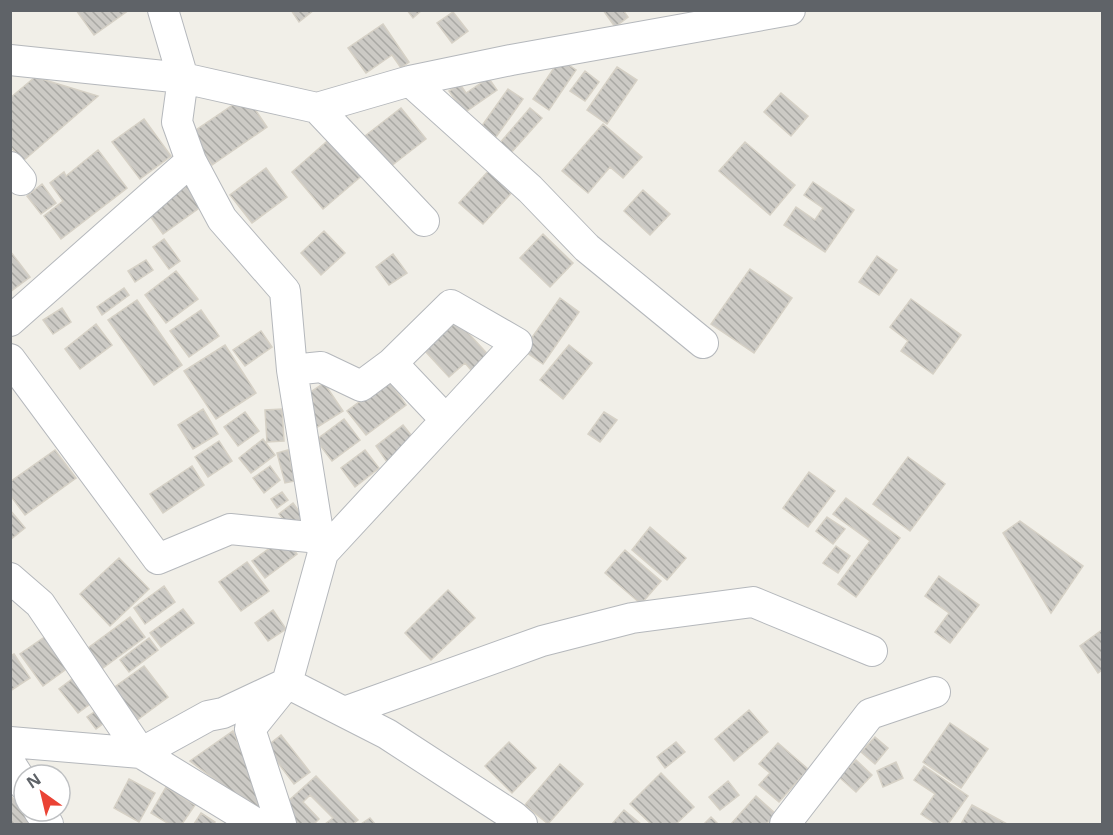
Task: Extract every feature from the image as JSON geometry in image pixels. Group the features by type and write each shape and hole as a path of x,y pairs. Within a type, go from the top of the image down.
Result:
{"street":[{"path":"163,10 183,78 177,122 191,161 222,219 285,291 292,370 321,545 287,683 250,729 281,825"},
{"path":"10,60 183,78 317,108 410,81 511,60 790,10"},
{"path":"410,81 530,189 587,248 703,343"},
{"path":"317,108 424,221"},
{"path":"10,321 191,161"},
{"path":"292,370 321,367 362,386 392,363 451,305 517,343 446,420 321,545"},
{"path":"10,359 158,559 230,528 321,545"},
{"path":"392,363 446,420"},
{"path":"10,578 40,604 141,753 256,825"},
{"path":"344,712 542,641 632,618 753,602 872,651"},
{"path":"287,683 387,734 513,816 522,825"},
{"path":"10,742 141,753 208,716 223,713 287,683"},
{"path":"785,825 870,714 935,692"}],"building":[{"path":"76,10 129,10 94,35"},
{"path":"291,10 314,10 299,22"},
{"path":"407,10 422,10 413,18"},
{"path":"603,10 623,10 628,17 615,27"},
{"path":"453,12 468,31 452,43 437,23"},
{"path":"383,24 409,62 401,68 392,55 366,73 348,48"},
{"path":"560,59 576,70 549,110 533,99"},
{"path":"617,67 637,80 607,124 587,110"},
{"path":"585,71 599,82 585,101 570,91"},
{"path":"485,73 497,90 464,113 449,91 460,84 466,93 481,83 477,78"},
{"path":"35,77 98,96 23,161 10,146 10,98"},
{"path":"508,89 523,99 496,137 481,127"},
{"path":"781,93 808,116 791,136 764,112"},
{"path":"246,96 267,127 212,165 190,134"},
{"path":"401,108 426,139 386,170 361,139"},
{"path":"530,108 542,118 510,154 499,144"},
{"path":"144,119 171,156 140,179 112,142"},
{"path":"603,124 642,157 623,178 610,167 588,193 562,171"},
{"path":"333,136 365,173 323,209 292,172"},
{"path":"745,142 795,185 770,215 719,171"},
{"path":"98,150 127,188 61,239 44,216 63,201 50,183 64,172 66,176"},
{"path":"493,166 516,188 483,224 459,203"},
{"path":"266,168 287,197 252,223 230,195"},
{"path":"184,180 202,206 163,234 145,209"},
{"path":"813,182 854,210 825,252 784,225 796,207 815,220 823,208 804,195"},
{"path":"42,184 56,203 41,214 27,196"},
{"path":"643,190 670,214 650,235 624,211"},
{"path":"324,231 345,253 321,275 301,253"},
{"path":"543,234 573,263 550,287 520,258"},
{"path":"164,239 180,261 169,269 153,247"},
{"path":"10,251 30,277 10,292"},
{"path":"393,254 407,273 389,285 376,267"},
{"path":"877,256 897,270 879,295 859,282"},
{"path":"146,260 153,270 135,282 128,271"},
{"path":"750,269 792,298 754,353 711,324"},
{"path":"176,271 198,299 166,323 145,295"},
{"path":"124,288 129,295 102,315 97,307"},
{"path":"560,298 579,312 543,364 523,350"},
{"path":"911,299 961,335 933,374 901,351 908,341 890,327"},
{"path":"137,300 182,365 154,385 108,320"},
{"path":"62,308 71,322 53,334 43,320"},
{"path":"201,310 219,336 189,357 170,331"},
{"path":"457,321 494,361 477,377 465,363 449,377 425,351"},
{"path":"96,324 112,345 80,369 65,349"},
{"path":"261,331 272,347 245,366 233,350"},
{"path":"225,345 256,393 216,419 184,371"},
{"path":"569,345 592,363 563,399 540,380"},
{"path":"389,380 406,405 366,435 347,411"},
{"path":"324,383 343,411 316,428 303,408 314,401 309,393"},
{"path":"203,409 218,434 193,449 178,425"},
{"path":"282,409 284,441 267,442 265,410"},
{"path":"245,412 259,431 238,446 224,427"},
{"path":"604,412 617,420 600,442 588,434"},
{"path":"344,419 360,440 332,461 316,440"},
{"path":"403,425 416,441 387,462 376,446"},
{"path":"263,439 275,455 251,473 239,458"},
{"path":"219,441 232,461 208,477 195,457"},
{"path":"55,450 76,478 25,515 10,495 10,482"},
{"path":"288,450 295,481 285,483 277,453"},
{"path":"365,450 379,468 355,487 341,468"},
{"path":"908,457 945,484 910,531 873,504"},
{"path":"192,466 204,485 163,513 150,494"},
{"path":"270,466 280,480 264,493 253,478"},
{"path":"809,472 835,491 808,527 783,508"},
{"path":"282,492 288,500 277,508 271,499"},
{"path":"846,498 900,538 856,597 838,584 870,541 833,514"},
{"path":"293,503 306,521 292,531 279,514"},
{"path":"10,510 25,528 10,540"},
{"path":"827,517 845,529 833,544 816,531"},
{"path":"1020,521 1083,566 1051,613 1003,533"},
{"path":"650,527 686,558 667,580 632,550"},
{"path":"285,537 297,554 265,578 252,561"},
{"path":"836,546 850,556 838,573 823,563"},
{"path":"625,550 661,581 641,604 605,573"},
{"path":"119,558 149,589 110,626 80,594"},
{"path":"247,562 269,591 241,611 219,582"},
{"path":"939,576 979,605 950,643 935,632 949,613 925,596"},
{"path":"164,586 175,602 145,624 134,608"},
{"path":"448,590 475,618 431,660 405,633"},
{"path":"183,609 194,623 161,647 150,633"},
{"path":"273,610 286,629 268,641 255,623"},
{"path":"130,617 145,637 99,671 84,651"},
{"path":"1102,630 1102,670 1098,673 1080,646"},
{"path":"46,636 69,667 43,686 20,654"},
{"path":"149,638 158,650 129,672 120,660"},
{"path":"14,654 30,678 10,691 10,656"},
{"path":"144,666 168,697 136,721 112,689"},
{"path":"76,676 94,701 78,713 59,689"},
{"path":"100,708 108,720 96,729 87,717"},
{"path":"749,710 768,732 734,761 715,739"},
{"path":"950,723 988,749 961,788 923,762"},
{"path":"233,731 264,806 258,812 190,761"},
{"path":"281,735 310,772 294,784 266,747"},
{"path":"875,737 888,748 875,764 861,752"},
{"path":"509,742 536,768 512,793 485,766"},
{"path":"676,742 685,752 665,768 657,757"},
{"path":"778,743 808,769 779,802 759,785 770,773 759,764"},
{"path":"856,760 872,775 856,792 839,777"},
{"path":"896,762 903,778 883,787 877,771"},
{"path":"560,764 583,784 548,824 525,805"},
{"path":"924,766 968,796 948,824 936,824 921,814 935,794 914,780"},
{"path":"661,773 694,807 676,824 651,824 630,804"},
{"path":"316,776 358,820 353,824 325,824 333,818 310,795 303,802 319,819 314,824 295,824 285,804"},
{"path":"129,779 155,793 139,822 114,808"},
{"path":"728,781 739,795 720,810 709,797"},
{"path":"166,787 195,805 182,824 169,824 151,813"},
{"path":"10,795 12,797 12,823 27,823 10,824"},
{"path":"756,796 776,814 766,824 731,824"},
{"path":"972,805 1007,824 961,824"},
{"path":"624,810 641,824 612,824"},
{"path":"201,813 215,822 214,824 194,824"},
{"path":"711,817 718,824 704,824"},
{"path":"370,818 375,824 361,824"}]}
